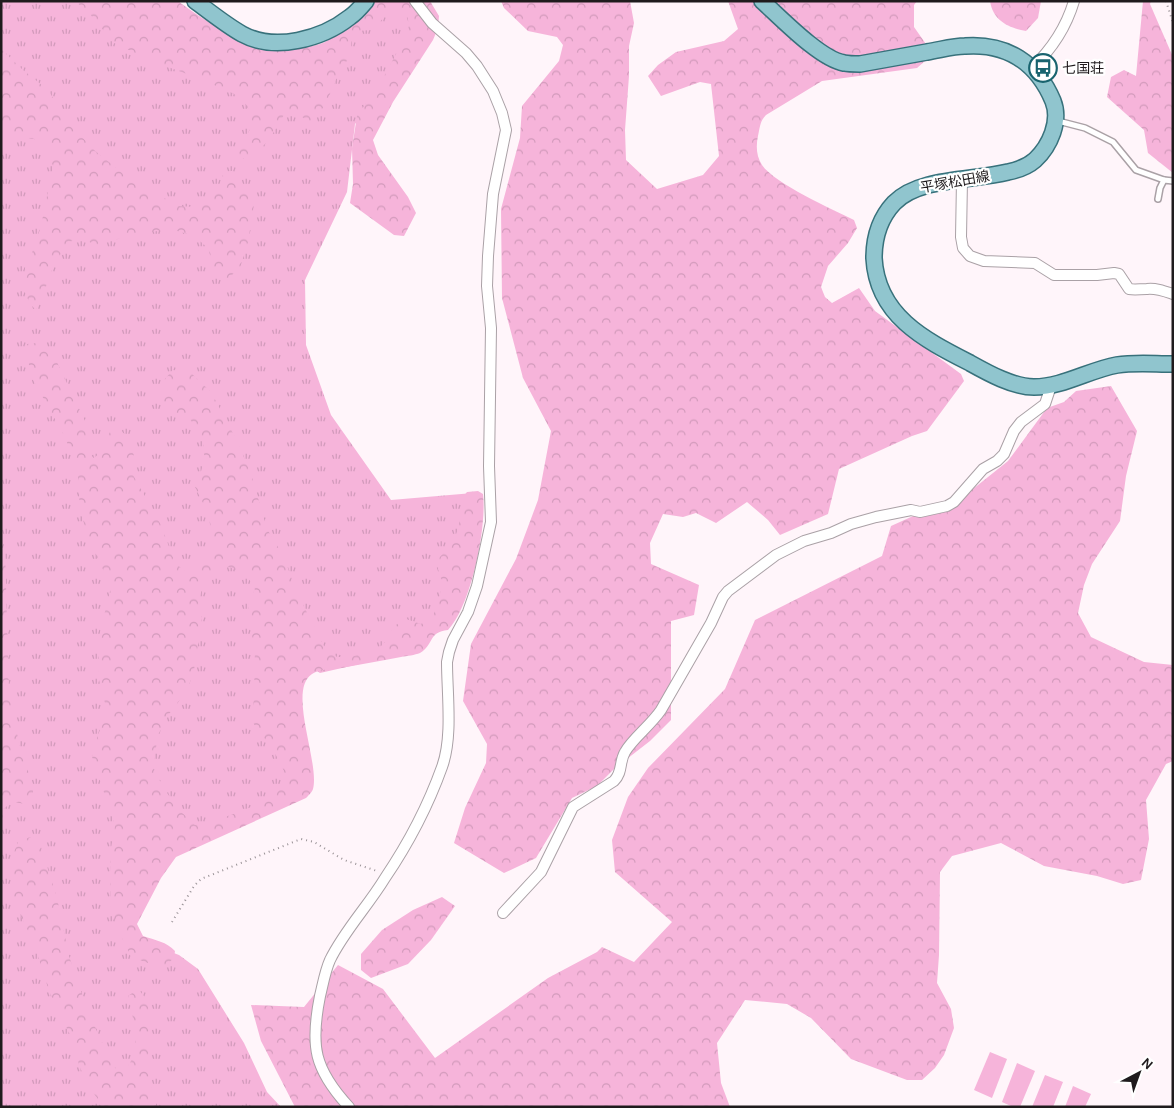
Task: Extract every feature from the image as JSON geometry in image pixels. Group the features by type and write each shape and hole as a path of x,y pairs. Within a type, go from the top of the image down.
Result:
{"main road":[{"path":"195,1 243,35 264,42 293,42 315,37 350,18 366,1"},
{"path":"762,1 812,46 828,57 843,63 860,64 965,46 986,46 1017,55 1032,68 1046,88 1054,104 1055,120"},
{"name":"平塚松田線","path":"1055,120 1052,134 1045,148 1035,160 1025,167 997,175 927,184 908,191 895,202 886,213 876,234 874,252 875,269 888,305 914,331 952,354 1014,384 1032,388 1051,386 1116,365 1173,364"}],"street":[{"path":"349,1107 326,1079 316,1045 316,1020 323,982 330,960 388,874 416,825 443,765 448,734 448,652 468,612 477,586 491,522 489,466 491,328 487,286 488,256 493,194 506,130 502,113 493,91 476,66 466,53 432,23 415,1"},
{"path":"1032,68 1042,59 1058,37 1070,15 1074,1"},
{"path":"962,180 961,237 963,248 970,256 984,261 1035,263 1054,275 1114,273 1119,274 1129,289 1149,288 1173,294"},
{"path":"502,912 541,872 573,807 619,776 627,748 654,721 711,623 722,597 728,591 776,555 804,541 876,516 911,510 920,512 947,506 954,502 983,469 997,461 1004,454 1014,431 1021,422 1045,404 1051,386"}],"lane":[{"path":"1055,120 1085,128 1113,142 1136,170 1164,180 1173,181"},
{"path":"1158,199 1164,180"}],"path":[{"path":"1166,1 1173,23"},
{"path":"172,922 194,886 201,879 301,839 314,842 344,860 388,874"}],"green space":[{"path":"1,1 125,1 273,92 365,21 407,1 417,53 355,124 347,192 305,280 306,345 331,415 391,500 473,493 445,624 386,658 320,673 303,662 297,792 165,858 132,924 142,941 179,955 198,969 244,1043 267,1092 281,1107 1,1107"},
{"path":"75,1 178,1 207,21 252,44 267,48 284,49 312,46 325,42 340,29 365,1 430,1 439,16 438,28 433,40 393,102 373,140 378,155 408,197 416,213 404,236 394,235 350,203 353,184 352,148 357,116 381,82 402,43 409,26 407,14 392,9 372,30 357,31 351,42 350,56 342,67 325,104 316,117 310,122 296,111 285,113 269,140 249,160 240,158 239,152 250,129 252,116 244,101 232,93 203,80 152,61 114,43 89,13"},
{"path":"501,1 630,1 634,23 629,46 625,130 626,160 657,189 703,175 719,156 711,84 700,82 661,96 648,76 658,65 676,52 724,41 738,29 728,1 917,1 914,5 914,27 933,54 917,68 822,81 766,115 760,127 757,150 762,165 779,180 854,220 857,228 848,243 828,266 821,287 825,297 832,303 859,288 875,311 961,374 964,381 927,431 839,469 828,514 780,535 768,520 747,502 716,523 696,513 683,517 663,514 650,543 651,564 699,585 694,615 671,621 671,720 650,741 614,769 597,786 572,798 536,858 504,873 454,843 465,808 486,763 487,744 463,701 471,644 516,559 538,500 551,431 523,378 502,298 501,209 520,138 522,106 559,61 563,45 557,37 528,31 504,8"},
{"path":"990,1 1041,1 1038,18 1026,31 1014,28 998,18 994,14"},
{"path":"1143,1 1151,1 1150,4 1173,57 1173,173 1148,153 1144,130 1107,97 1111,77 1124,70 1136,76"},
{"path":"1,49 48,90 69,123 94,150 125,175 178,206 197,207 210,199 219,186 224,172 232,171 243,184 254,205 248,242 240,268 226,280 217,279 208,248 194,236 174,230 144,232 96,245 83,239 67,242 52,270 36,310 30,304 24,290 25,268 41,226 53,166 47,148 34,139 1,135"},
{"path":"37,343 55,358 85,421 87,453 94,458 101,452 110,432 120,430 131,440 134,457 133,475 161,525 175,563 186,572 201,563 214,546 208,513 195,487 202,467 204,449 194,424 186,415 175,414 160,397 163,381 173,370 191,373 211,392 236,439 251,474 267,529 284,557 296,591 324,646 337,657 350,657 379,648 386,641 394,626 406,619 421,624 433,616 439,600 442,582 438,569 439,558 454,541 459,525 462,498 467,492 478,491 483,494 484,508 476,565 464,603 448,630 437,633 424,650 418,654 322,670 312,674 305,682 303,695 303,711 314,777 311,793 306,798 176,857 161,878 137,924 143,936 165,943 175,951 174,958 165,966 131,957 111,908 111,848 115,826 92,756 103,721 105,703 98,676 100,632 111,587 89,539 80,511 78,477 66,439 31,376 27,344","holes":["229,567 246,574 255,589 248,604 250,628 255,647 254,699 251,720 276,755 285,776 283,785 263,801 233,814 195,825 178,809 163,787 153,767 158,735 169,714 187,691 194,670 202,618 199,602 203,583 214,570"]},
{"path":"1111,386 1137,431 1126,476 1120,521 1092,564 1084,585 1078,613 1091,637 1144,662 1173,665 1173,761 1166,764 1146,800 1149,839 1141,880 1123,884 1097,876 1044,866 1001,843 952,856 940,872 937,983 951,1009 954,1028 944,1055 935,1068 922,1080 907,1080 851,1059 811,1018 787,1004 745,1000 717,1043 721,1083 730,1107 295,1107 261,1041 251,1005 304,1007 338,965 383,989 435,1058 548,978 597,952 602,947 634,962 672,922 615,872 612,840 628,797 648,768 725,689 755,620 882,556 891,526 973,489 1008,461 1047,408 1064,402 1076,391"},
{"path":"1,534 5,548 9,694 20,748 33,785 33,801 25,804 14,802 4,808 1,825"},
{"path":"30,837 41,847 57,898 69,956 87,1009 116,1069 127,1067 132,1060 134,1052 135,1033 128,996 138,989 149,1002 151,1029 148,1061 149,1080 156,1100 156,1107 104,1107 88,1086 79,1065 74,1043 49,991 34,943 13,900 12,857 18,842"},
{"path":"442,897 455,906 431,940 408,964 371,978 361,970 361,954 382,930 413,910"},
{"path":"990,1052 1007,1059 992,1098 974,1090"},
{"path":"1017,1063 1035,1071 1020,1107 1013,1107 1002,1102"},
{"path":"1045,1075 1063,1082 1053,1107 1032,1107"},
{"path":"1073,1086 1091,1094 1085,1107 1065,1107"}],"place":[{"name":"七国荘","path":"1043,68"}]}
